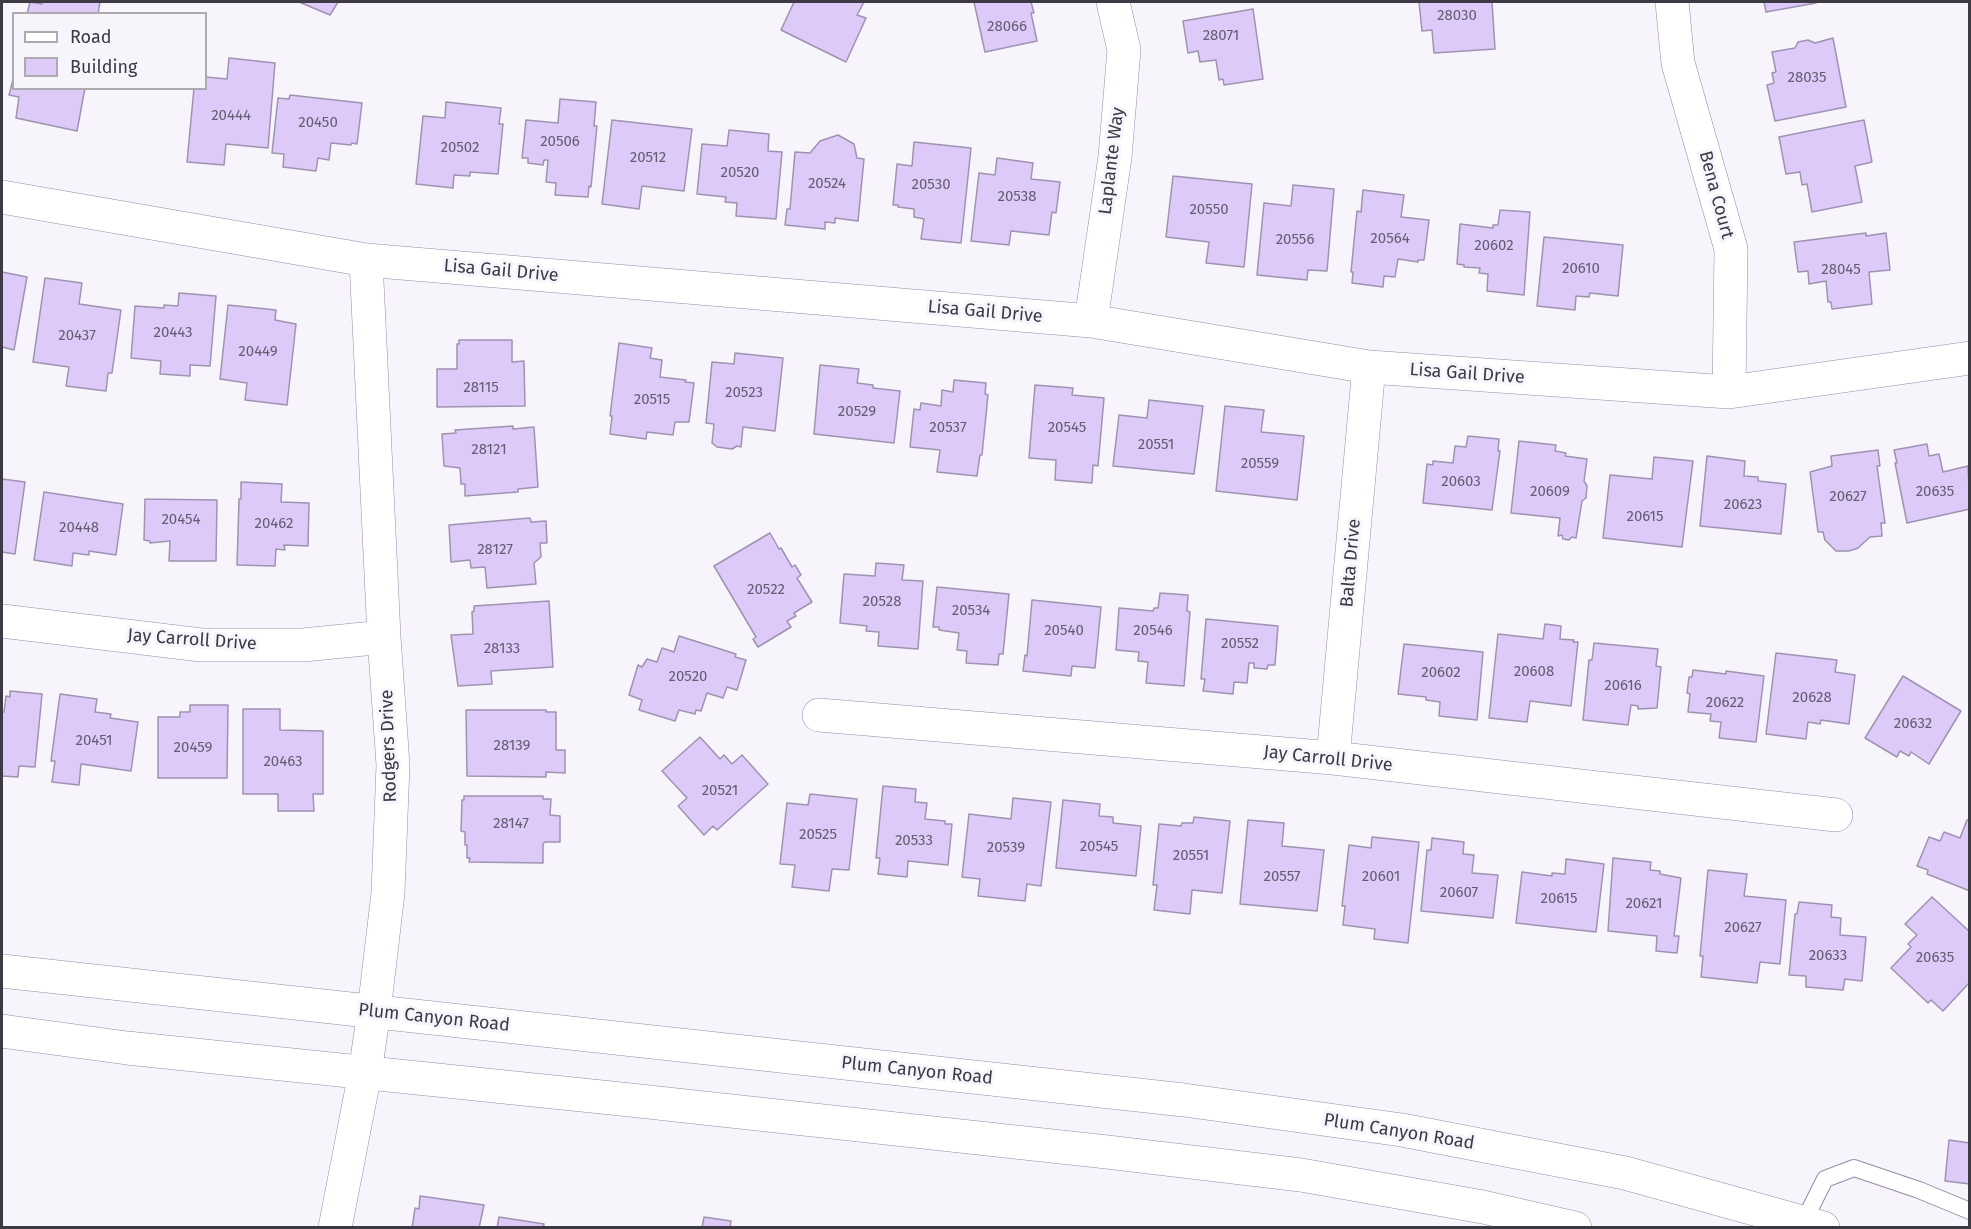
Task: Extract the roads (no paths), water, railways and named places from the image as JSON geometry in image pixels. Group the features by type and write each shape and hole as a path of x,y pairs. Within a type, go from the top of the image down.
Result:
{"street":[{"name":"Laplante Way","path":"1091,321 1115,157 1124,50 1113,2"},
{"name":"Bena Court","path":"1672,2 1678,63 1731,249 1729,392"},
{"name":"Lisa Gail Drive","path":"2,197 366,260 1091,321 1370,367 1729,392 1970,358"},
{"name":"Rodgers Drive","path":"335,1227 365,1072 381,960 388,893 393,765 384,637 366,260"},
{"name":"Balta Drive","path":"1333,758 1370,367"},
{"name":"Jay Carroll Drive","path":"2,621 201,645 303,645 384,637"},
{"name":"Jay Carroll Drive","path":"819,715 1333,758 1836,815"},
{"name":"Plum Canyon Road","path":"2,971 1184,1100 1402,1130 1624,1173 1814,1224"},
{"path":"2,1031 127,1048 1071,1148 1302,1175 1483,1207 1575,1227"}],"lane":[{"path":"1814,1224 1825,1179 1854,1168 1970,1211"}]}
